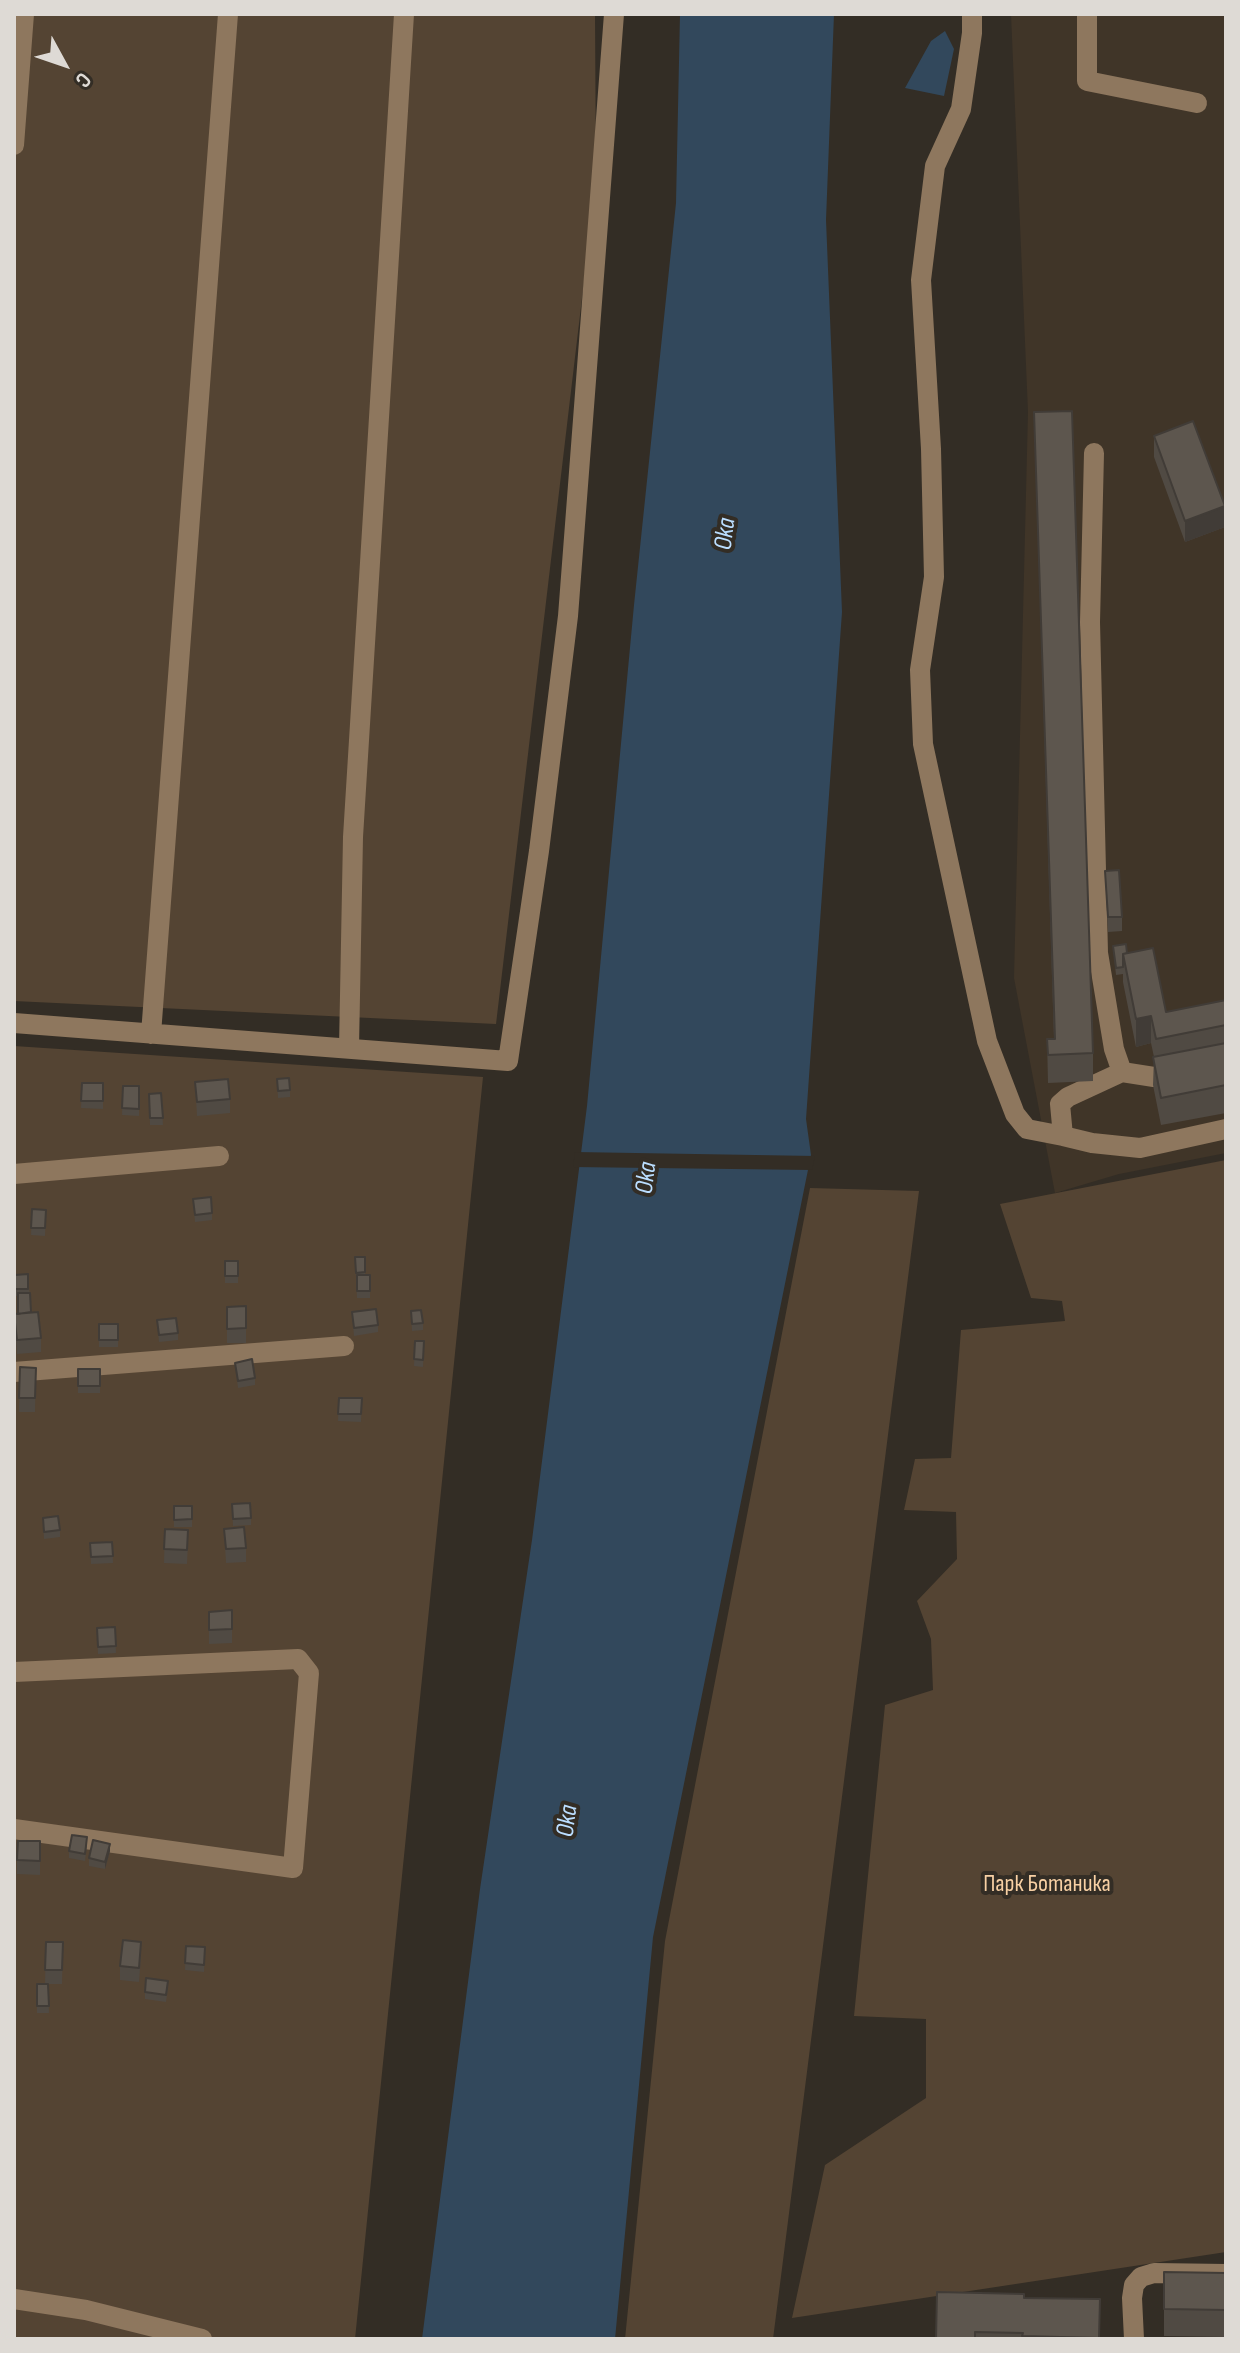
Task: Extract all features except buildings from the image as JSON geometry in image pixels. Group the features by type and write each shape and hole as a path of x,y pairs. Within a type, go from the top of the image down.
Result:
{"street":[{"path":"14,145 24,14"},
{"path":"151,1034 228,14"},
{"path":"349,1048 354,821 404,14"},
{"path":"14,1023 508,1061 539,851 568,616 614,14"},
{"path":"972,14 961,109 935,166 921,280 931,449 934,577 920,670 923,744 987,1041 1015,1114 1027,1129 1092,1143 1140,1148 1226,1129"},
{"path":"1087,14 1087,81 1197,103"},
{"path":"1094,453 1090,622 1098,953 1114,1049 1122,1072"},
{"path":"1063,1136 1060,1104 1068,1097 1122,1072 1154,1077 1226,1062"},
{"path":"14,1174 219,1156"},
{"path":"14,1372 344,1346"},
{"path":"14,1672 298,1659 309,1673 293,1868 14,1829"},
{"path":"1134,2339 1132,2298 1134,2285 1141,2277 1154,2273 1226,2274"},
{"path":"14,2299 86,2310 202,2339"}],"shaded area":[{"path":"1011,14 1226,14 1226,1153 1119,1174 1055,1193 1014,978 1028,412"}],"green space":[{"path":"14,14 595,14 596,180 496,1024 14,1001"},
{"path":"14,1046 483,1077 355,2339 14,2339"},
{"name":"Парк Ботаника","path":"1226,1160 1226,2252 792,2318 825,2165 926,2098 926,2019 854,2016 885,1705 933,1690 931,1639 917,1601 957,1559 956,1512 904,1510 915,1459 951,1458 961,1330 1065,1321 1062,1301 1031,1298 1000,1204"},
{"path":"810,1188 919,1191 773,2339 625,2339 665,1941"}],"water":[{"name":"Oka","path":"680,14 834,14 826,220 842,612 806,1119 811,1155 653,1937 615,2339 422,2339 480,1889 532,1540 587,1106 676,203"},
{"path":"945,31 954,49 944,96 905,88 931,41"}],"pier":[{"path":"575,1152 815,1156 812,1170 573,1167"}]}
